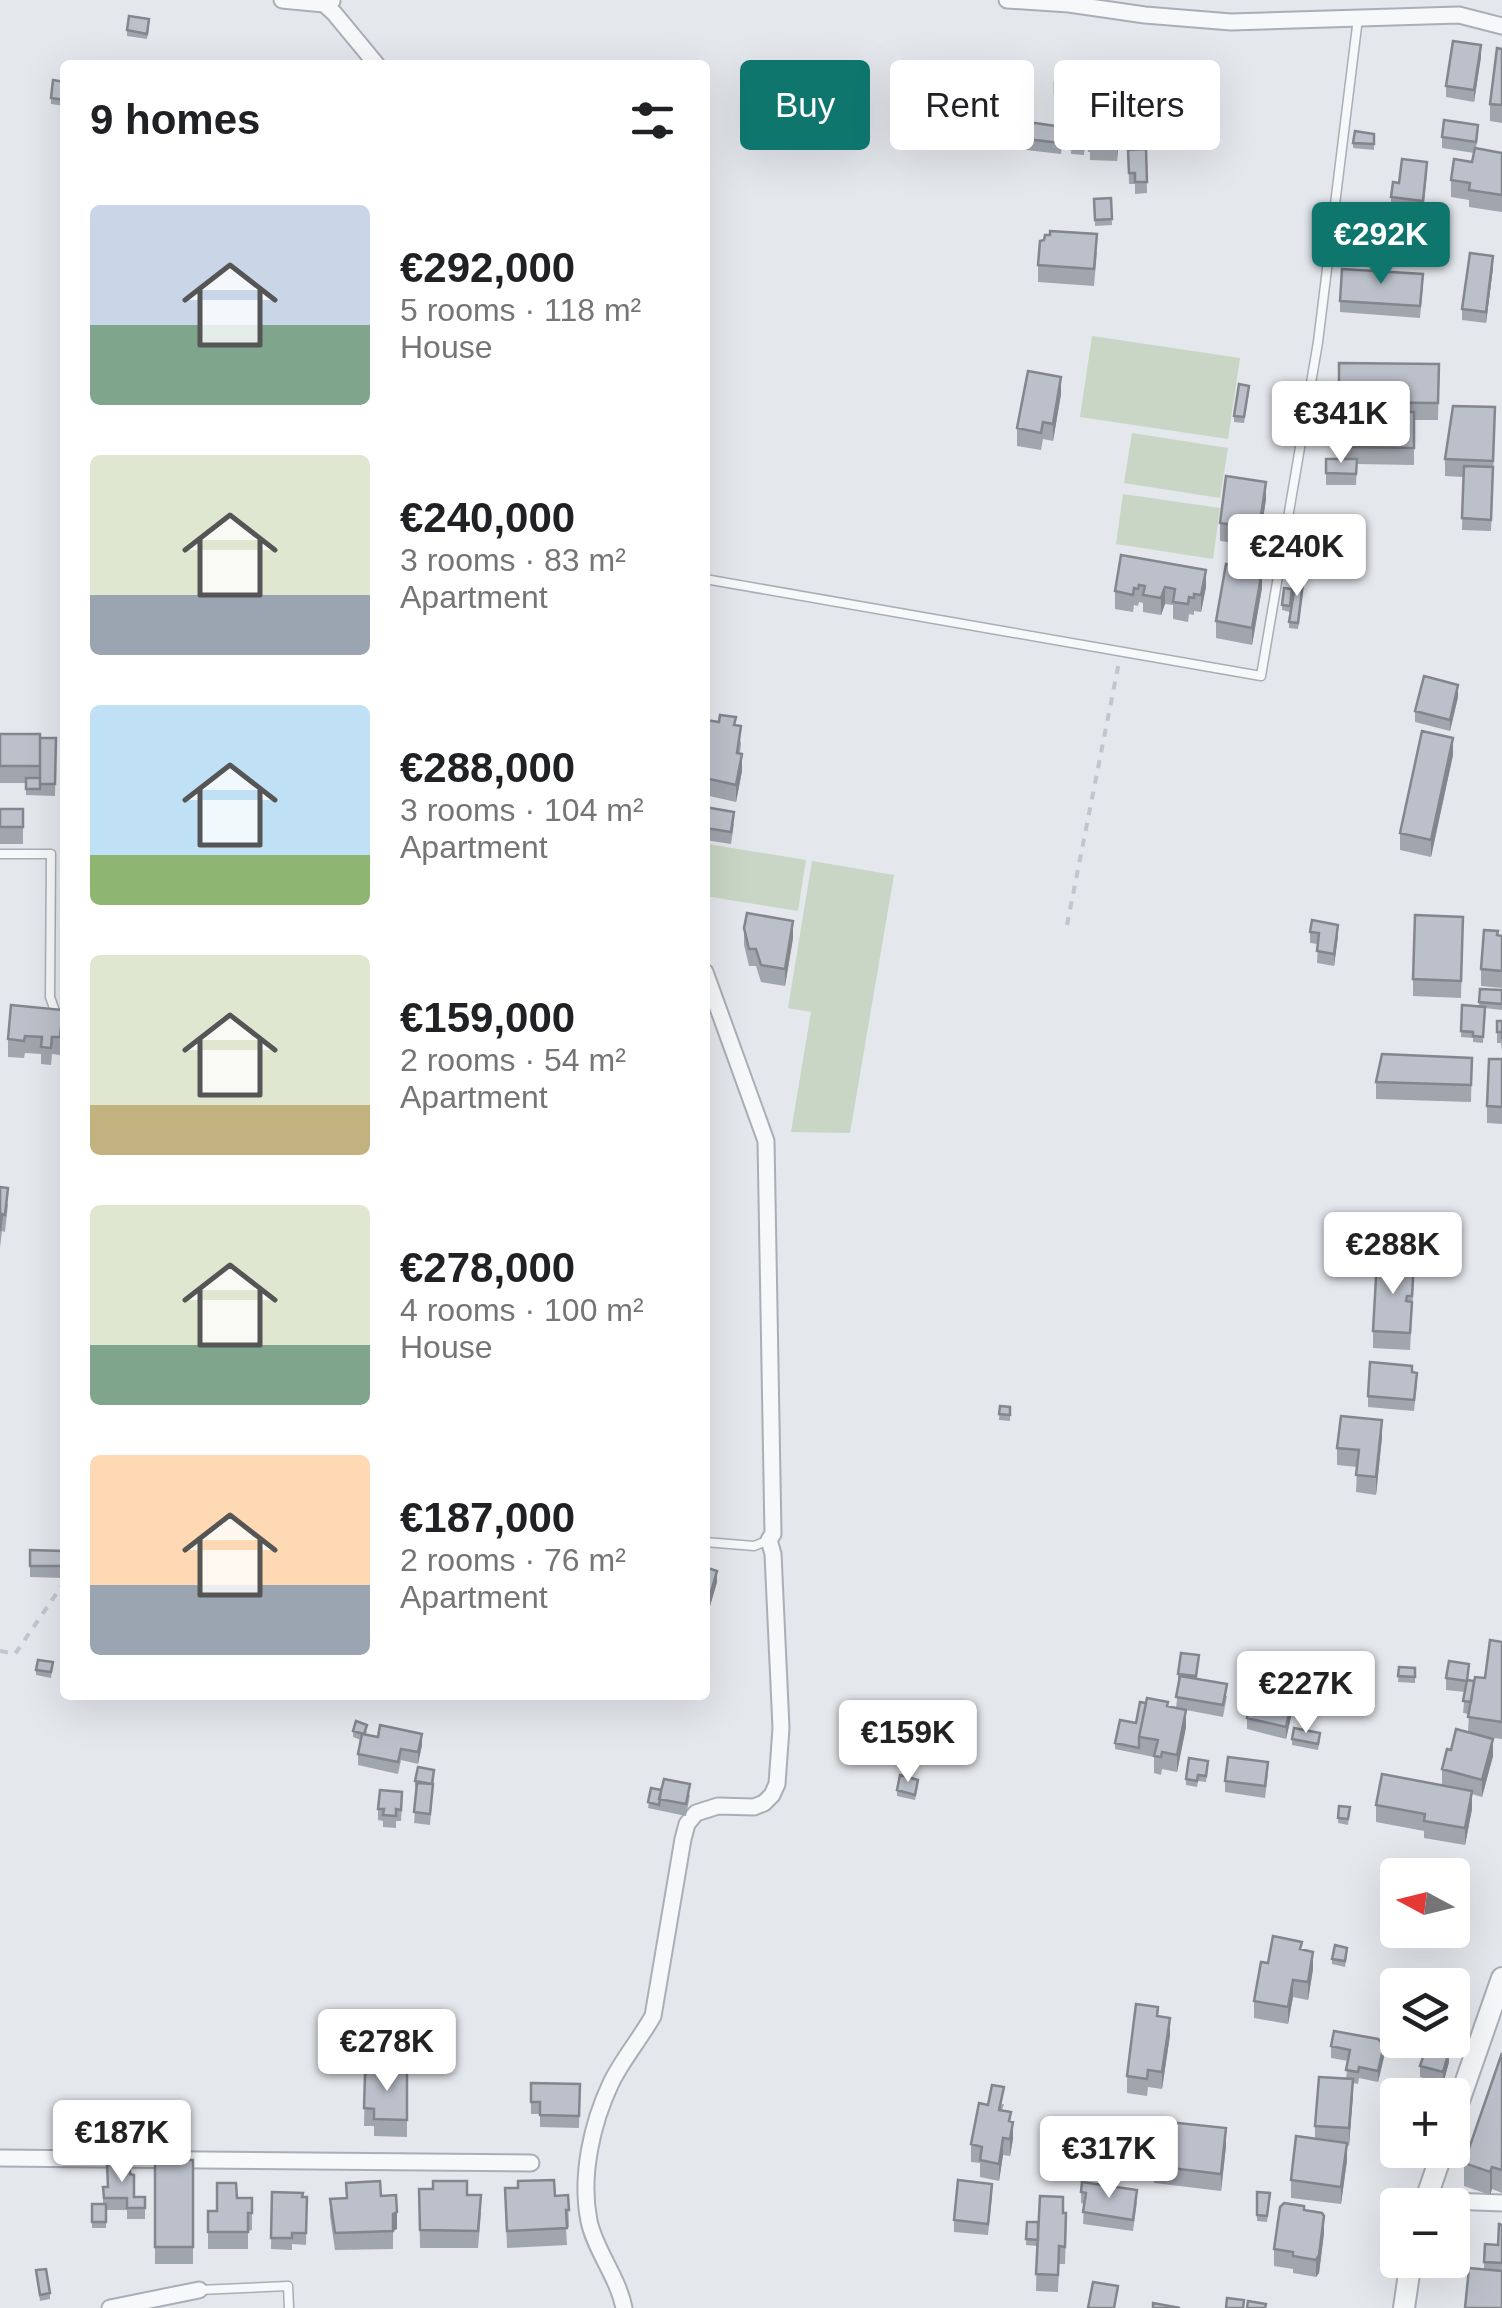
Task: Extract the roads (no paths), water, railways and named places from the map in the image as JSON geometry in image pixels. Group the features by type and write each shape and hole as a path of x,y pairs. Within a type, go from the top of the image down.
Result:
{"street":[{"path":"282,0 329,2 373,60"},
{"path":"1007,0 1068,2 1145,15 1230,22 1459,14 1502,26"},
{"path":"624,2308 622,2295 589,2222 590,2148 599,2114 612,2080 653,2016 688,1824 696,1813 718,1806 764,1804 777,1784 781,1728 773,1554 769,1540 773,1534 766,1140 710,986"},
{"path":"1467,2078 1502,1978"},
{"path":"0,2158 531,2163"},
{"path":"1470,2203 1502,2203"},
{"path":"1404,2308 1408,2278"},
{"path":"110,2308 198,2290"}],"lane":[{"path":"710,580 1261,676 1318,342 1358,18"},
{"path":"0,854 51,854 50,997 60,1016"},
{"path":"710,1542 754,1546 769,1540"},
{"path":"198,2290 288,2286 289,2308"}]}
